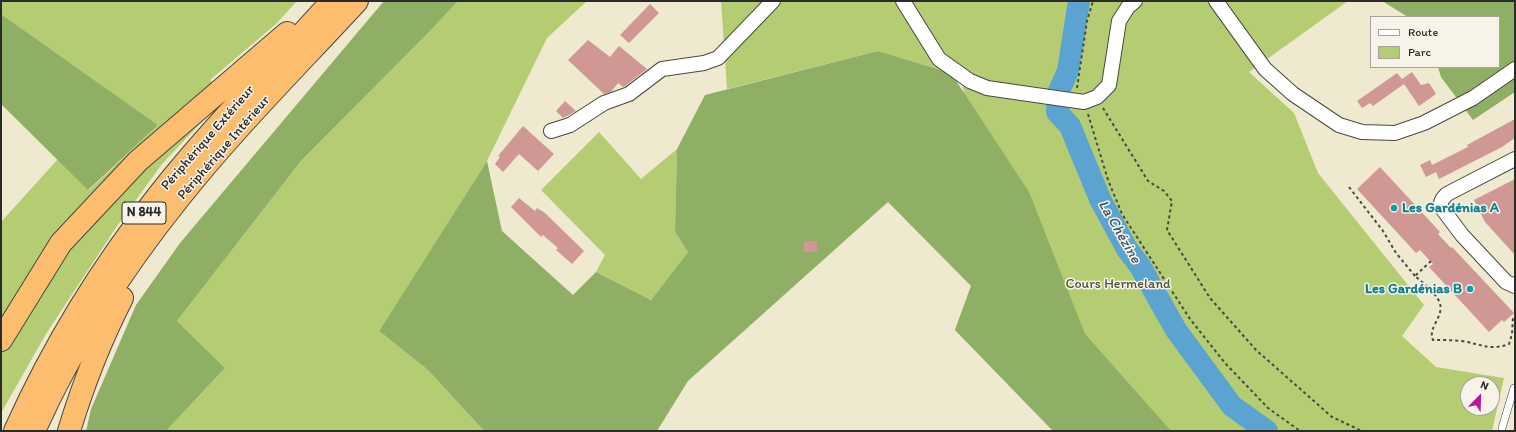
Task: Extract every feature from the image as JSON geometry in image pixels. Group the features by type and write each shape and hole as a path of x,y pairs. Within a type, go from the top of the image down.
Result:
{"highway":[{"name":"Périphérique Extérieur","path":"15,431 66,330 135,225 209,136 332,1"},
{"name":"Périphérique Intérieur","path":"34,431 81,340 103,304 145,243 200,172 357,1"},
{"path":"1,340 61,243 138,161 298,23 312,23"},
{"path":"69,431 93,361 110,321 126,290 143,264 145,243"}],"street":[{"path":"551,131 570,125 604,103 629,94 662,69 704,63 718,58 773,1"},
{"path":"903,1 939,59 970,81 987,88 1050,98 1085,100 1109,85 1119,21 1128,7 1135,1"},
{"path":"1216,1 1265,69 1293,94 1338,125 1362,132 1395,133 1424,123 1473,98 1515,69"},
{"path":"1515,159 1446,194 1442,199 1441,207 1462,235 1506,282 1515,286"}],"lane":[{"path":"1502,428 1515,388"}],"path":[{"path":"1093,1 1087,21 1085,100 1108,180 1122,214 1190,319 1225,363 1268,408 1300,431"},
{"path":"1085,100 1148,181 1164,191 1172,201 1167,230 1210,298 1256,350 1294,385 1332,418 1362,431"},
{"path":"1348,187 1382,231 1396,253 1440,303 1439,315 1430,335 1433,340 1460,341 1486,347 1500,348 1509,344 1512,334 1513,317"},
{"path":"1415,276 1430,261"}],"green space":[{"path":"1,1 297,1 276,24 210,80 227,95 162,164 115,229 46,334 1,413 1,222 58,159 89,190 158,125 1,14"},
{"path":"384,1 458,1 301,161 177,321 225,368 166,431 86,431 91,409 136,305 180,243"},
{"path":"458,1 587,1 547,38 487,161 379,331 428,370 484,431 166,431 225,368 177,321 301,161"},
{"name":"Cours Hermeland","path":"721,1 1348,1 1249,72 1294,113 1318,173 1424,305 1402,336 1436,367 1492,376 1460,376 1460,416 1495,416 1492,431 1053,431 955,330 971,286 969,124 959,63 951,73 878,51 727,89"},
{"path":"1382,1 1515,1 1515,92 1473,120 1441,77 1438,68 1500,68 1500,16 1406,16"},
{"path":"1,14 158,125 88,190 1,104"},
{"path":"878,51 951,73 1029,192 1085,334 1171,431 1053,431 955,330 971,286 888,202 688,381 657,431 484,431 428,370 379,331 487,161 502,231 573,295 596,272 651,300 688,252 675,232 677,149 705,95"},
{"path":"599,132 641,179 677,149 675,232 688,252 651,300 596,272 605,255 541,190"},
{"name":"Cours Hermeland","path":"1500,377 1504,378 1500,396"}],"building":[{"path":"650,4 659,13 629,43 620,35"},
{"path":"588,40 610,57 619,46 647,69 625,86 623,87 618,83 611,92 604,94 568,60"},
{"path":"1412,72 1421,85 1429,83 1436,94 1419,106 1404,84 1373,106 1370,103 1362,108 1357,101 1397,73 1402,79"},
{"path":"565,101 576,111 563,118 556,111"},
{"path":"1515,119 1515,138 1502,147 1439,179 1436,172 1426,177 1420,165 1430,160 1432,165 1468,147 1467,145"},
{"path":"523,126 554,154 538,171 519,154 503,172 495,164 500,157 498,156"},
{"path":"1380,167 1440,232 1438,234 1514,313 1504,322 1502,320 1489,332 1429,267 1433,264 1420,250 1416,253 1357,189"},
{"path":"1515,179 1515,255 1485,222 1474,200"},
{"path":"519,198 535,211 537,208 545,213 584,251 572,264 556,250 558,248 543,235 541,237 511,207"},
{"path":"804,241 817,241 817,252 804,252"}],"waterway":[{"name":"La Chézine","path":"1079,1 1068,71 1058,93 1057,112 1070,126 1100,199 1127,249 1140,266 1176,330 1232,406 1267,431"}],"place":[{"name":"Les Gardénias A","path":"1394,208"},
{"name":"Les Gardénias B","path":"1470,289"}]}
